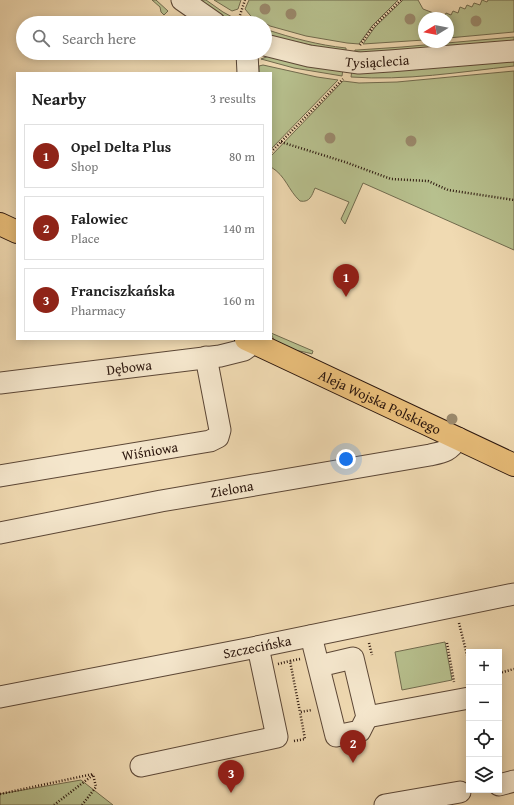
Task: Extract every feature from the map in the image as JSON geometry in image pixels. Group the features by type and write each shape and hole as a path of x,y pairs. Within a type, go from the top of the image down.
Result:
{"main road":[{"name":"Aleja Wojska Polskiego","path":"254,340 514,465"}],"street":[{"path":"182,0 205,16"},
{"name":"Tysiąclecia","path":"272,47 309,56 359,63 514,51"},
{"path":"247,60 248,72"},
{"name":"Dębowa","path":"0,383 206,357 244,350 254,340"},
{"name":"Wiśniowa","path":"0,476 210,441 218,437 220,430 206,357"},
{"name":"Zielona","path":"0,533 161,500 430,455 448,450 454,445 458,438"},
{"name":"Szczecińska","path":"0,698 255,648 514,594"},
{"path":"311,636 336,736 360,731 367,717 352,658 319,666"},
{"path":"141,766 277,737 255,648"},
{"path":"367,717 466,699"},
{"path":"502,784 514,781"},
{"path":"385,805 415,803 460,792"}],"path":[{"path":"240,16 245,0"},
{"path":"358,47 373,27 401,0"},
{"path":"272,151 343,79"},
{"path":"281,142 345,162 391,180 428,181 448,190 514,200"},
{"path":"460,625 466,650"},
{"path":"369,643 371,650"},
{"path":"447,643 454,682"},
{"path":"290,663 300,712 316,710"},
{"path":"502,672 514,669"},
{"path":"0,794 94,774"},
{"path":"54,805 94,774"},
{"path":"82,805 96,787 94,774"}],"green space":[{"path":"152,0 156,0 168,11 164,15 161,12 160,7"},
{"path":"197,0 206,0 230,16 222,16"},
{"path":"214,0 241,0 238,9 232,11"},
{"path":"249,0 398,0 372,26 359,44 306,36 272,27 272,16 251,16 245,9"},
{"path":"403,0 418,0 423,9 431,12 418,12 418,40 363,44 375,27"},
{"path":"482,0 487,2 488,0 514,0 514,32 454,37 454,12 452,12 453,11 458,13 460,7 465,9 467,5 472,7 474,3 480,5"},
{"path":"272,31 305,41 346,48 346,53 272,37"},
{"path":"514,37 514,42 454,46 454,42"},
{"path":"418,46 418,48 434,48 354,54 355,50"},
{"path":"272,57 343,69 342,76 294,68 265,60 272,60"},
{"path":"514,59 514,66 453,73 392,78 351,77 352,70"},
{"path":"263,65 338,80 272,148 272,72 259,72 259,66"},
{"path":"514,71 514,250 363,183 345,224 341,219 349,202 315,188 312,196 308,200 300,201 284,179 272,168 272,155 343,81 359,83 397,82"},
{"path":"272,333 313,351 312,354 282,346 274,339"},
{"path":"445,642 452,680 402,690 395,652"},
{"path":"81,780 113,805 0,805 0,794"}],"place":[{"name":"Opel Delta Plus","path":"346,297"},
{"name":"Falowiec","path":"353,763"},
{"name":"Franciszkańska","path":"231,793"}]}
